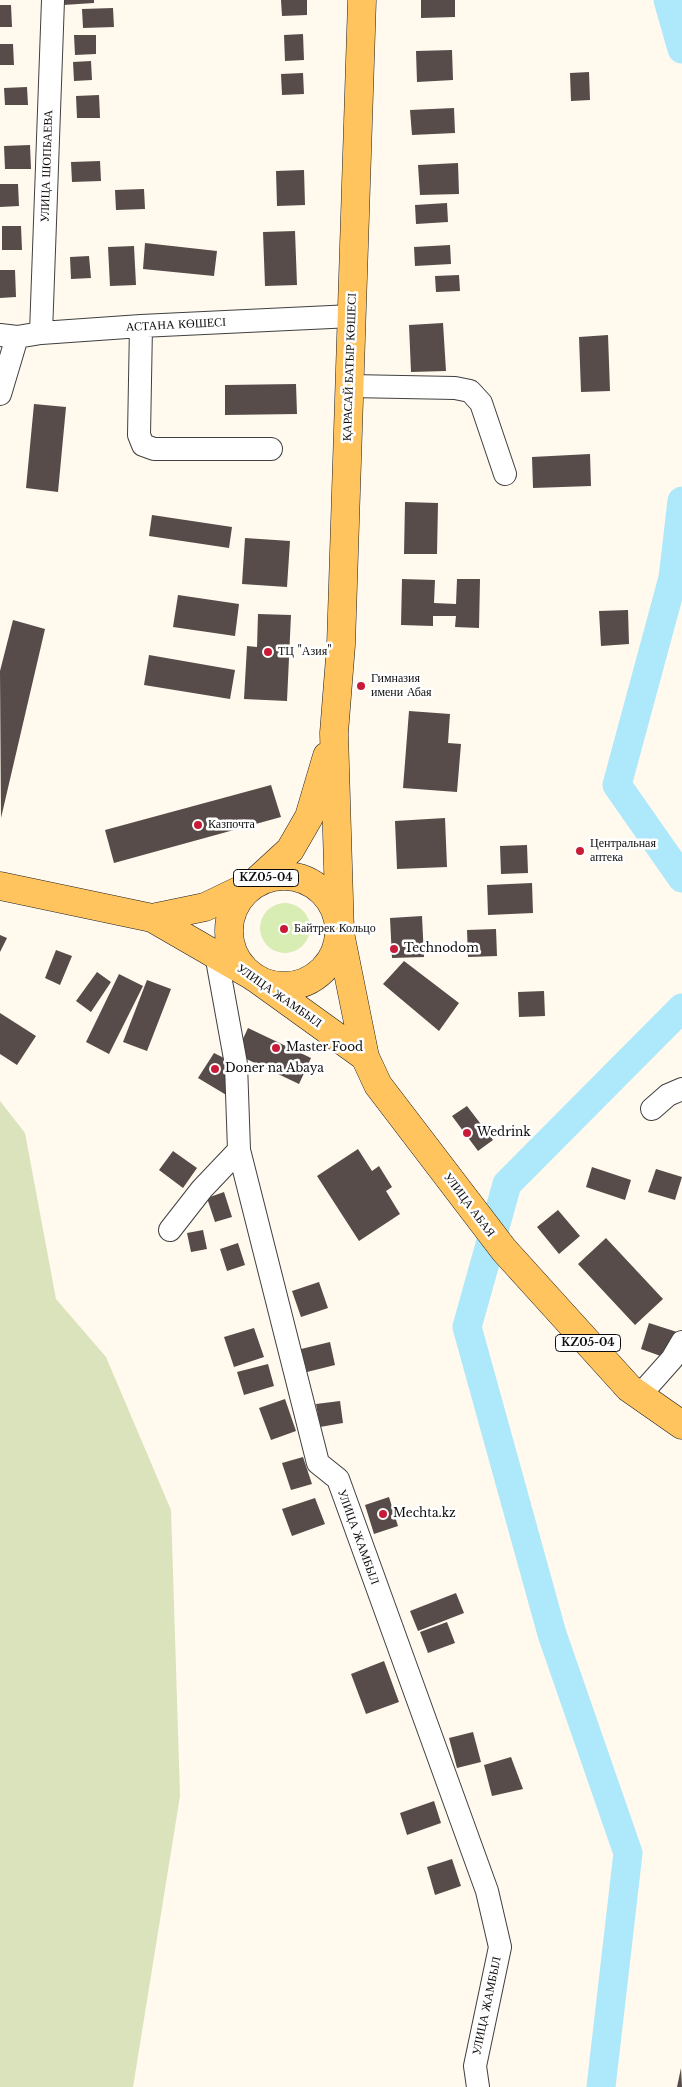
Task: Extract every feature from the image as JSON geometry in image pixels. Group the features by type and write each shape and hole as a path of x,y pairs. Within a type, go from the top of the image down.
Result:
{"main road":[{"name":"ҚАРАСАЙ БАТЫР КӨШЕСІ","path":"334,734 341,645 362,0"},
{"path":"253,884 290,850 309,817 334,734"},
{"path":"334,734 340,933"},
{"name":"KZ05-04","path":"286,875 304,878 319,887 331,900 338,916 340,933 337,949 329,964 310,980 286,986 269,984 254,978 240,965 232,949 228,931 231,913 240,897 253,884 269,877 286,875"},
{"name":"УЛИЦА ЖАМБЫЛ","path":"152,918 205,907 253,884"},
{"name":"УЛИЦА ЖАМБЫЛ","path":"0,886 152,918 254,978 365,1057"},
{"name":"УЛИЦА АБАЯ","path":"340,933 365,1057 378,1085 504,1250 629,1388 682,1425"}],"street":[{"name":"УЛИЦА ШОПБАЕВА","path":"41,333 53,0"},
{"name":"АСТАНА КӨШЕСІ","path":"8,336 141,326 352,316"},
{"path":"141,326 139,435 143,445 154,449 271,449"},
{"path":"0,394 8,336"},
{"path":"350,386 455,388 470,391 481,403 504,474"},
{"name":"УЛИЦА ЖАМБЫЛ","path":"216,954 236,1064 239,1150 318,1463 338,1479 487,1891 500,1947 475,2066 478,2087"},
{"path":"652,1109 668,1095 682,1090"},
{"path":"170,1230 202,1189 239,1150"},
{"path":"640,1395 672,1359 682,1342"}],"green space":[{"path":"280,903 290,903 303,910 310,923 310,933 303,946 290,953 280,953 271,949 264,942 260,933 260,923 264,914 271,907"},
{"path":"0,1101 25,1133 56,1299 106,1357 171,1510 180,1796 133,2087 0,2087"}],"building":[{"path":"63,0 94,0 94,3 63,5"},
{"path":"281,0 307,0 307,15 282,16"},
{"path":"421,0 455,0 455,17 421,18"},
{"path":"0,5 11,5 12,27 0,27"},
{"path":"113,8 114,27 83,28 82,9"},
{"path":"303,34 304,60 285,61 284,35"},
{"path":"74,35 96,35 96,54 75,55"},
{"path":"0,44 13,44 14,65 0,65"},
{"path":"452,50 453,80 417,82 416,51"},
{"path":"91,61 92,80 74,81 73,62"},
{"path":"589,72 590,100 571,101 570,73"},
{"path":"303,73 304,94 282,95 281,74"},
{"path":"27,87 28,105 5,105 4,88"},
{"path":"99,95 100,118 77,118 76,96"},
{"path":"454,108 455,133 412,135 410,110"},
{"path":"30,145 31,169 5,169 4,146"},
{"path":"100,161 101,181 72,182 71,162"},
{"path":"458,163 459,194 420,195 418,165"},
{"path":"304,170 305,205 277,206 276,171"},
{"path":"0,184 18,184 19,206 0,207"},
{"path":"144,189 145,209 116,210 115,190"},
{"path":"447,203 448,222 416,224 415,205"},
{"path":"2,226 21,226 22,250 2,250"},
{"path":"295,231 297,285 265,286 263,232"},
{"path":"145,243 217,251 214,276 143,269"},
{"path":"450,245 451,264 415,266 414,247"},
{"path":"134,246 136,285 110,286 108,247"},
{"path":"89,256 91,278 71,279 70,257"},
{"path":"0,270 15,270 16,297 0,298"},
{"path":"459,275 460,291 436,292 435,276"},
{"path":"443,323 446,371 411,372 409,325"},
{"path":"608,335 610,391 581,392 579,337"},
{"path":"296,384 297,414 225,415 225,385"},
{"path":"34,404 66,407 58,492 26,488"},
{"path":"590,454 591,486 533,488 532,457"},
{"path":"405,502 438,503 437,554 404,554"},
{"path":"152,515 232,527 229,548 149,536"},
{"path":"245,538 290,541 287,587 242,584"},
{"path":"402,579 435,580 434,603 456,604 457,579 480,579 479,628 455,627 456,616 433,616 433,626 401,625"},
{"path":"178,595 239,604 235,636 173,627"},
{"path":"628,610 629,644 601,646 599,611"},
{"path":"258,614 291,615 287,701 244,699 247,646 257,647"},
{"path":"13,620 45,629 1,818 0,671"},
{"path":"149,655 235,670 230,699 144,685"},
{"path":"409,711 450,714 448,743 461,744 457,792 403,788"},
{"path":"271,785 281,817 114,863 105,830"},
{"path":"445,818 447,867 397,869 395,821"},
{"path":"527,845 528,873 501,874 500,846"},
{"path":"532,883 533,913 488,915 487,885"},
{"path":"422,916 424,957 392,958 390,918"},
{"path":"496,929 497,956 468,957 467,930"},
{"path":"0,935 7,938 0,952"},
{"path":"56,950 72,956 60,985 45,978"},
{"path":"404,961 459,1003 439,1031 383,984"},
{"path":"97,972 111,982 91,1012 76,1001"},
{"path":"119,974 143,986 109,1054 86,1042"},
{"path":"147,980 171,989 147,1051 123,1042"},
{"path":"544,991 545,1016 519,1017 518,992"},
{"path":"0,1013 36,1036 17,1065 0,1054"},
{"path":"248,1028 311,1058 299,1084 236,1054"},
{"name":"Doner na Abaya","path":"214,1053 226,1059 228,1096 198,1078"},
{"path":"467,1106 493,1140 478,1151 452,1116"},
{"path":"358,1149 372,1171 379,1166 392,1187 386,1191 400,1214 359,1241 317,1176"},
{"path":"173,1151 197,1168 183,1188 159,1170"},
{"path":"592,1167 631,1180 625,1200 586,1187"},
{"path":"656,1169 682,1177 675,1200 648,1192"},
{"path":"224,1192 232,1217 215,1222 207,1198"},
{"path":"558,1210 580,1236 559,1254 537,1227"},
{"path":"203,1230 207,1249 191,1252 187,1233"},
{"path":"606,1238 663,1299 635,1325 578,1264"},
{"path":"238,1243 245,1265 227,1271 220,1249"},
{"path":"319,1282 328,1308 301,1317 292,1291"},
{"path":"649,1323 677,1332 669,1359 641,1349"},
{"path":"254,1328 264,1357 234,1367 224,1337"},
{"path":"330,1342 335,1365 307,1372 301,1349"},
{"path":"268,1364 274,1386 244,1395 237,1372"},
{"path":"285,1399 296,1431 271,1440 259,1408"},
{"path":"340,1401 343,1423 320,1427 316,1404"},
{"path":"303,1457 312,1484 291,1490 282,1463"},
{"path":"389,1497 398,1526 374,1534 365,1505"},
{"path":"315,1498 325,1524 292,1536 282,1509"},
{"path":"456,1593 464,1613 418,1631 410,1611"},
{"path":"447,1622 455,1643 428,1653 420,1632"},
{"path":"384,1661 399,1702 366,1714 351,1674"},
{"path":"473,1732 481,1762 457,1768 449,1738"},
{"path":"511,1757 523,1789 492,1796 484,1765"},
{"path":"434,1801 441,1823 407,1835 400,1813"},
{"path":"452,1859 461,1886 435,1895 427,1867"},
{"path":"681,2068 682,2087 677,2087"}],"waterway":[{"path":"668,0 682,49"},
{"path":"682,501 673,578 617,785 682,878"},
{"path":"601,2087 628,1853 552,1634 467,1327 507,1184 682,1008"}],"place":[{"name":"ТЦ \"Азия\"","path":"268,652"},
{"name":"Гимназия имени Абая","path":"361,686"},
{"name":"Казпочта","path":"198,825"},
{"name":"Центральная аптека","path":"580,851"},
{"name":"Байтрек Кольцо","path":"284,929"},
{"name":"Technodom","path":"394,949"},
{"name":"Master Food","path":"276,1048"},
{"name":"Doner na Abaya","path":"215,1069"},
{"name":"Wedrink","path":"467,1133"},
{"name":"Mechta.kz","path":"383,1514"}]}
